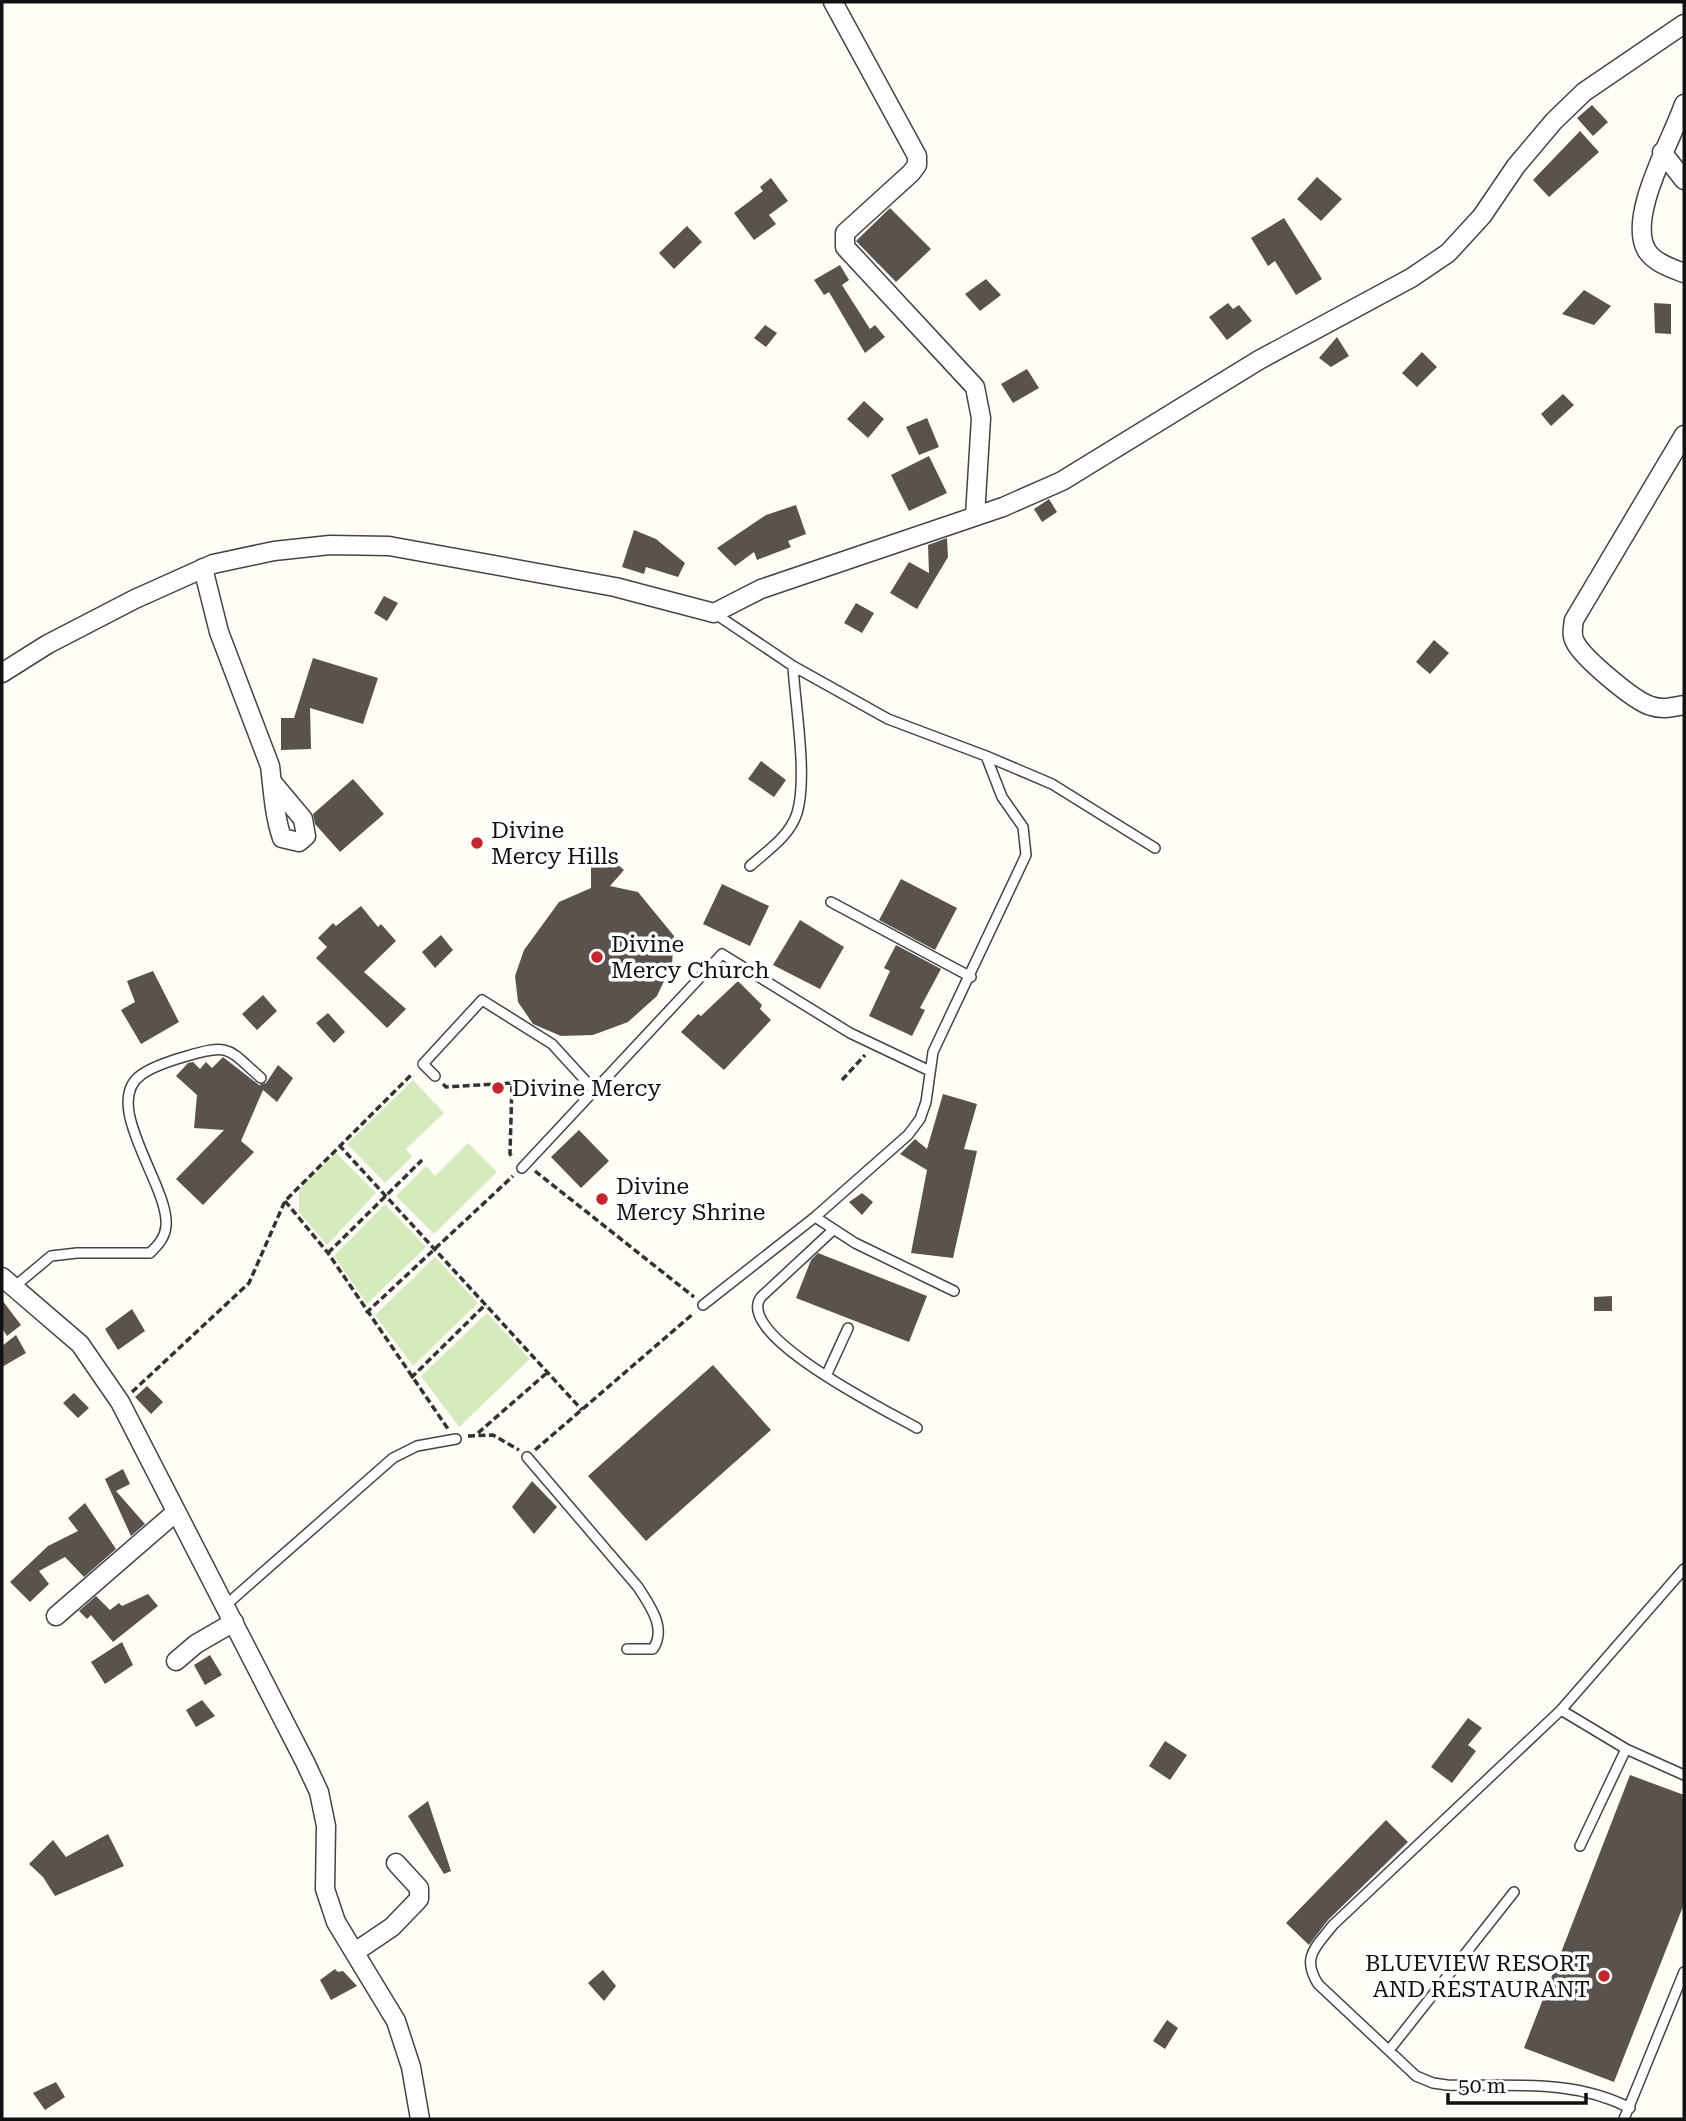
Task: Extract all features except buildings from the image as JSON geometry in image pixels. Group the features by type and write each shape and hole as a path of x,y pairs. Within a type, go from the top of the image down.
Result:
{"street":[{"path":"834,2 917,156 917,165 911,173 845,233 845,247 975,387 981,418 975,516"},
{"path":"2,673 48,644 203,568 274,551 330,545 389,546 615,587 714,612 761,589 1003,507 1062,481 1259,360 1372,301 1448,253 1482,216 1547,130 1584,92 1684,24"},
{"path":"1684,104 1662,152 1645,213 1642,235 1648,253 1665,265 1684,273"},
{"path":"1662,152 1684,180"},
{"path":"1684,436 1574,620 1573,631 1575,641 1584,654 1636,698 1661,709 1684,705"},
{"path":"203,568 212,612 261,737 272,782"},
{"path":"8,1282 80,1344 120,1402 226,1605 318,1792 326,1826 325,1889 336,1922 396,2021 411,2067 420,2119"},
{"path":"56,1616 176,1512"},
{"path":"176,1661 234,1622"},
{"path":"355,1952 392,1927 419,1899 419,1888 396,1863"}],"lane":[{"path":"714,612 793,666 888,719 1052,784 1155,848"},
{"path":"750,866 784,836 797,813 800,772 793,666"},
{"path":"703,1305 815,1217 908,1135 920,1119 926,1102 937,1042 971,977 1021,869 1027,846 1020,821 1002,797 986,756"},
{"path":"831,902 971,977"},
{"path":"524,1165 722,954 873,1046 930,1071"},
{"path":"435,1076 423,1064 482,1000 552,1044 594,1090"},
{"path":"8,1282 51,1256 76,1253 150,1253 161,1241 166,1227 165,1207 134,1133 129,1109 130,1090 141,1075 181,1058 229,1049 261,1078"},
{"path":"815,1217 832,1231 954,1291"},
{"path":"832,1231 761,1297 757,1311 761,1323 777,1339 826,1376 917,1428"},
{"path":"826,1376 848,1328"},
{"path":"226,1605 393,1458 416,1446 456,1439"},
{"path":"527,1457 638,1587 652,1608 657,1621 658,1642 653,1649 627,1650"},
{"path":"1630,2108 1593,2092 1563,2086 1433,2083 1416,2076 1318,1984 1310,1972 1312,1951 1356,1903 1561,1710 1684,1569"},
{"path":"1561,1710 1626,1749 1684,1774"},
{"path":"1580,1846 1626,1749"},
{"path":"1390,2049 1514,1892"},
{"path":"1624,2119 1684,1972"}],"path":[{"path":"842,1080 873,1046"},
{"path":"120,1402 248,1283 285,1201 423,1064"},
{"path":"446,1087 512,1083 510,1154"},
{"path":"339,1145 582,1410"},
{"path":"328,1254 422,1160"},
{"path":"366,1312 524,1165 703,1305 527,1457 503,1438 477,1434 549,1371"},
{"path":"285,1201 328,1254 411,1378 456,1439"},
{"path":"411,1378 486,1304"}],"green space":[{"path":"413,1080 444,1113 406,1149 412,1157 385,1183 347,1144"},
{"path":"468,1143 497,1172 434,1234 396,1196 426,1166 435,1176"},
{"path":"336,1153 376,1193 327,1245 299,1212 299,1190"},
{"path":"385,1204 426,1247 367,1304 334,1256"},
{"path":"435,1257 478,1303 413,1366 375,1315"},
{"path":"487,1313 530,1359 459,1427 421,1376"}],"place":[{"name":"Divine Mercy Hills","path":"477,843"},
{"name":"Divine Mercy Church","path":"597,957"},
{"name":"Divine Mercy","path":"498,1088"},
{"name":"Divine Mercy Shrine","path":"602,1199"},
{"name":"BLUEVIEW RESORT AND RESTAURANT","path":"1604,1976"}]}
